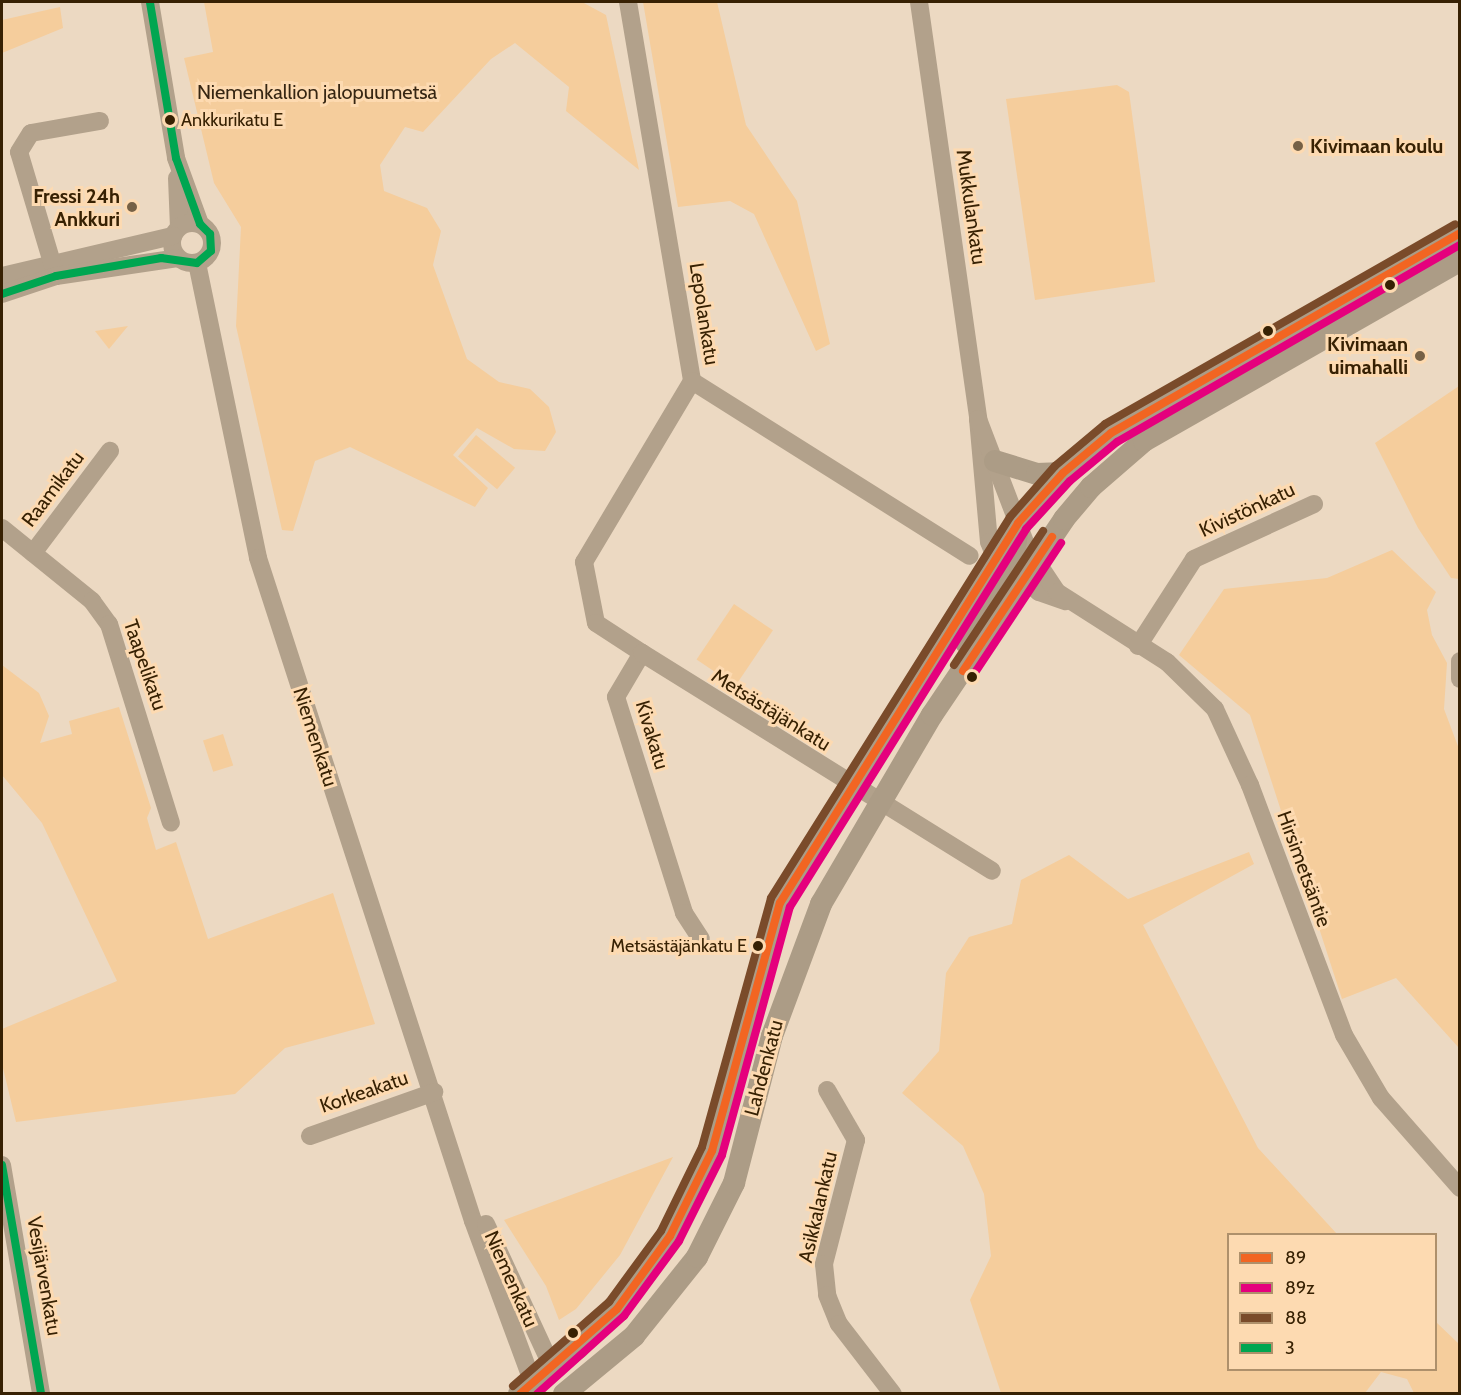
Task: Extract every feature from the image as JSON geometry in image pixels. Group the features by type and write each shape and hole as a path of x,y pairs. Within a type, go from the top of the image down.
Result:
{"main road":[{"path":"1017,567 1018,523 1063,473 1138,416 1460,233"},
{"name":"Lahdenkatu","path":"531,1390 644,1276 691,1197 712,1151 780,903 851,788 1017,567 1091,487 1144,441 1460,261"},
{"path":"995,461 1037,474 1063,473"},
{"name":"Lahdenkatu","path":"567,1393 634,1336 667,1298 721,1215 794,968 821,904 877,803 932,715 961,650 1017,567"},
{"name":"Niemenkatu","path":"553,1369 567,1393"}],"street":[{"path":"150,2 176,158 178,258"},
{"name":"Lepolankatu","path":"628,2 692,381 970,556"},
{"name":"Mukkulankatu","path":"919,2 978,419 980,474 1017,567"},
{"path":"54,268 19,152 31,133 100,121"},
{"path":"2,276 54,268 178,258 197,263 212,246 210,234 200,224 176,158"},
{"path":"2,294 54,268 200,224"},
{"name":"Niemenkatu","path":"197,263 258,558 531,1390"},
{"path":"642,653 596,622 584,562 692,381"},
{"name":"Mukkulankatu","path":"978,419 1018,523"},
{"name":"Raamikatu","path":"33,554 110,451"},
{"name":"Kivistönkatu","path":"1138,646 1194,559 1314,504"},
{"name":"Taapelikatu","path":"2,528 92,601 109,624 171,824"},
{"name":"Hirsimetsäntie","path":"1017,567 1190,679 1215,709 1250,785 1344,1035 1381,1098 1460,1188"},
{"name":"Metsästäjänkatu","path":"642,653 851,788 992,871"},
{"name":"Kivakatu","path":"642,653 616,697 684,913 701,939"},
{"path":"1460,661 1460,679"},
{"name":"Asikkalankatu","path":"826,1090 856,1140 824,1264 826,1295 839,1324 893,1394"},
{"name":"Korkeakatu","path":"310,1136 434,1092"},
{"name":"Vesijärvenkatu","path":"2,1166 41,1394"},
{"name":"Niemenkatu","path":"469,1201 482,1215 553,1369"}],"green space":[{"name":"Niemenkallion jalopuumetsä","path":"204,2 582,2 606,15 639,170 566,111 569,87 515,43 491,59 423,132 405,127 380,165 384,191 427,208 441,231 433,265 467,359 499,382 530,389 549,407 556,432 545,451 514,449 477,428 453,455 488,488 475,507 350,447 315,461 293,531 282,530 236,326 241,227 214,183 184,58 213,52"},
{"path":"643,2 717,2 746,125 797,201 830,344 816,351 754,214 730,201 678,207"},
{"path":"60,7 63,28 2,53 2,20"},
{"path":"1117,85 1129,92 1155,282 1035,300 1006,99"},
{"path":"128,326 109,349 95,331"},
{"path":"1459,386 1459,579 1451,578 1418,528 1375,443"},
{"path":"476,435 515,468 497,489 458,456"},
{"path":"1392,550 1436,592 1427,610 1432,635 1447,663 1444,709 1459,749 1459,1048 1396,978 1342,999 1250,715 1179,655 1224,589 1327,578"},
{"path":"734,604 773,630 735,686 697,660"},
{"path":"2,665 39,693 49,716 40,743 72,734 69,721 119,707 151,808 147,818 156,850 176,842 208,939 333,893 375,1024 285,1048 235,1094 16,1122 2,1064 2,1029 117,981 42,823 2,775"},
{"path":"223,734 233,765 213,772 203,740"},
{"path":"1249,852 1254,864 1143,925 1258,1148 1336,1233 1227,1233 1227,1371 1437,1371 1437,1323 1459,1344 1459,1393 1414,1393 1407,1379 1381,1372 1365,1393 1001,1393 970,1300 991,1256 984,1194 963,1146 902,1093 939,1051 946,973 969,937 1012,924 1021,880 1069,855 1128,899"},
{"path":"673,1157 620,1255 576,1309 559,1320 546,1286 504,1220"}],"transit line":[{"name":"3","path":"2,294 56,276 161,258 197,263 211,251 210,234 200,224 176,158 150,2"},
{"name":"88","path":"513,1386 609,1302 661,1231 702,1147 771,898 1010,517 1055,466 1105,424 1455,224"},
{"name":"89","path":"520,1394 617,1309 670,1236 712,1151 780,903 1018,523 1063,473 1111,433 1460,233"},
{"name":"89z","path":"537,1394 624,1316 679,1241 722,1155 790,907 1026,529 1070,481 1117,442 1460,245"},
{"name":"88","path":"954,665 1043,531"},
{"name":"89","path":"963,671 1052,537"},
{"name":"89z","path":"972,677 1061,543"},
{"name":"3","path":"2,1165 41,1394"}],"place":[{"name":"Ankkurikatu E","path":"170,120"},
{"name":"Kivimaan koulu","path":"1298,146"},
{"name":"Fressi 24h Ankkuri","path":"132,207"},
{"name":"Kivimaan uimahalli","path":"1420,356"},
{"name":"Metsästäjänkatu E","path":"758,946"}]}
